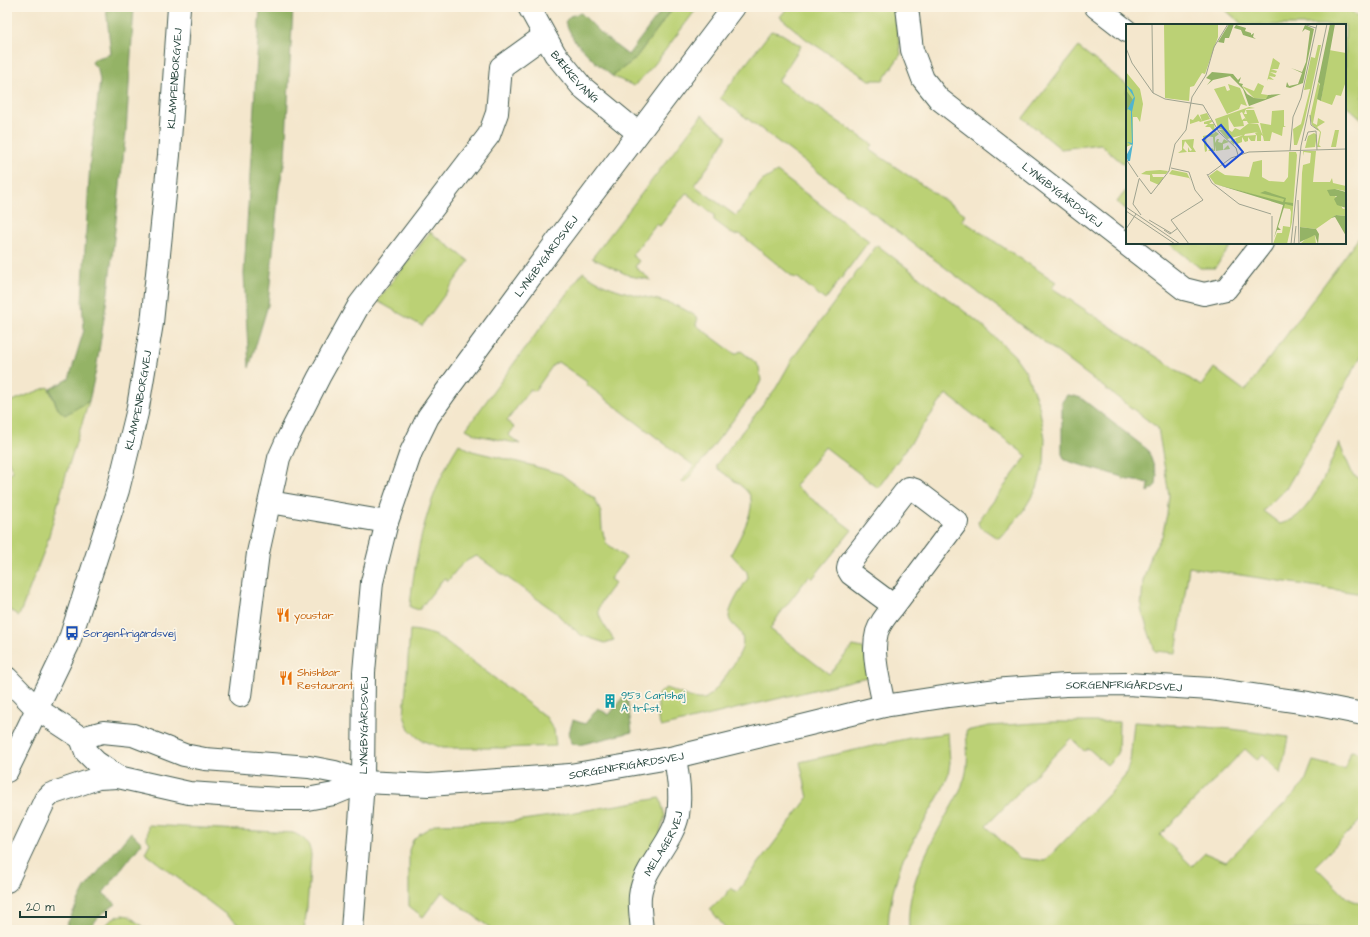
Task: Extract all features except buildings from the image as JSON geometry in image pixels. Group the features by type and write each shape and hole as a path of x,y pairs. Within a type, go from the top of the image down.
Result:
{"street":[{"name":"KLAMPENBORGVEJ","path":"7,771 68,644 118,490 137,413 152,323 169,155 179,7"},
{"name":"BÆKKEVANG","path":"528,7 544,36 567,69 582,87 638,133"},
{"name":"LYNGBYGÅRDSVEJ","path":"352,930 363,782 364,672 372,582 387,522 411,452 428,417 556,242 734,7"},
{"name":"LYNGBYGÅRDSVEJ","path":"907,7 914,56 923,79 939,99 1184,289 1204,294 1226,289 1261,244"},
{"path":"1096,7 1126,29"},
{"path":"240,696 258,553 279,458 287,440 319,377 359,305 489,135 497,113 500,67 544,36"},
{"path":"884,706 875,653 875,642 878,631 894,606 958,522 915,490 909,488 850,564 848,570 851,574 894,606"},
{"path":"270,502 387,522"},
{"path":"7,678 37,709 81,738"},
{"name":"SORGENFRIGÅRDSVEJ","path":"363,782 334,794 307,799 281,799 189,793 118,778 96,762 86,752 81,738 103,732 133,735 184,755 205,759 309,767 335,772 363,782 429,785 570,775 675,757 884,706 1006,689 1066,685 1127,684 1211,688 1363,714"},
{"name":"MELAGERVEJ","path":"642,930 640,895 644,882 665,846 678,816 679,790 675,757"},
{"path":"7,881 39,812 50,794 98,778 118,778"}],"green space":[{"path":"106,7 134,7 126,132 108,292 96,370 89,401 65,415 58,409 50,389 69,379 84,330 82,302 90,162 100,81 98,69 92,63 94,59 111,54"},
{"path":"260,7 293,7 285,159 279,188 268,305 249,368 244,274"},
{"path":"664,7 674,7 634,60 612,76 594,61 574,40 565,22 570,16 581,13 606,38 628,55"},
{"path":"674,7 698,7 654,65 634,86 612,76 634,60"},
{"path":"788,7 895,7 901,54 883,80 869,80 806,39 780,17"},
{"path":"1222,7 1345,7 1363,20 1363,120 1346,105 1346,24 1242,24"},
{"path":"771,31 782,34 801,46 778,81 873,145 869,149 965,214 962,220 1056,282 1052,288 1201,386 1214,368 1245,391 1363,232 1363,353 1287,487 1263,511 1280,524 1297,516 1317,492 1339,443 1353,475 1363,480 1363,594 1189,567 1176,653 1155,651 1141,609 1143,581 1152,553 1162,536 1167,514 1169,495 1158,428 720,98"},
{"path":"1078,47 1126,84 1126,166 1100,144 1061,149 1023,118"},
{"path":"702,115 726,135 726,138 710,164 694,185 736,216 762,181 777,172 869,241 825,300 798,278 793,277 740,234 734,235 714,220 714,215 686,193 660,226 656,224 632,255 639,261 635,267 651,280 630,276 592,258"},
{"path":"1126,190 1126,209 1117,202"},
{"path":"430,232 469,261 422,326 379,302 378,300"},
{"path":"1170,244 1232,244 1215,268 1200,268"},
{"path":"877,245 977,321 1014,355 1026,372 1039,406 1045,438 1044,463 1037,488 1023,511 1001,537 997,538 979,526 978,522 980,519 1027,456 946,394 878,488 825,447 795,486 852,530 812,579 809,576 770,629 829,674 853,646 863,648 869,670 867,677 661,727 658,720 658,694 666,688 690,697 704,699 714,691 726,676 742,647 743,639 741,633 731,622 729,616 734,602 748,578 747,572 731,554 746,524 751,507 751,500 747,491 718,469 716,465 776,388 793,358"},
{"path":"583,272 612,288 680,307 698,318 696,325 735,354 741,351 759,367 761,381 756,390 685,483 682,481 694,466 586,384 587,382 558,362 553,365 535,391 530,389 507,421 514,427 508,435 520,444 477,435 466,429"},
{"path":"48,387 58,409 83,405 89,401 46,546 19,616 7,608 7,475 13,472 7,457 7,403"},
{"path":"1067,395 1081,398 1148,450 1157,475 1156,485 1148,492 1149,483 1123,479 1120,476 1065,460 1062,454 1062,402"},
{"path":"459,444 472,451 561,474 595,499 601,513 602,529 606,543 626,558 610,579 615,583 603,600 599,611 603,623 614,640 605,643 581,635 557,613 477,556 464,563 457,569 448,581 444,578 419,610 410,607 412,586 425,522 439,481"},
{"path":"410,630 428,633 444,640 546,717 554,730 556,746 443,748 423,741 416,736 409,729 404,716"},
{"path":"624,696 627,696 632,732 579,745 571,743 569,733 573,720 585,724 598,708 609,715"},
{"path":"1052,722 1119,722 1118,751 1115,757 1107,765 1088,748 1084,751 1071,738 986,826 1019,858 1045,861 1115,788 1125,776 1130,761 1134,722 1232,729 1288,737 1281,774 1263,755 1257,760 1245,749 1160,835 1192,866 1205,853 1226,862 1304,784 1313,761 1345,769 1351,751 1363,753 1363,818 1315,866 1347,898 1363,905 1363,930 909,930 911,900 918,872 959,793 965,777 967,760 966,731 989,726"},
{"path":"948,733 950,762 948,776 942,790 902,861 893,892 889,913 888,930 727,930 710,909 724,897 731,888 737,892 808,798 800,762 910,738"},
{"path":"660,798 665,816 631,930 493,930 442,892 423,917 409,906 409,850 413,840 419,834 436,824 508,822"},
{"path":"148,825 293,833 300,836 308,844 311,855 304,930 246,930 145,853 150,843 147,839"},
{"path":"131,832 142,843 103,893 116,904 98,918 90,930 64,930 85,888"},
{"path":"122,915 129,916 147,930 101,930 113,918"}],"place":[{"name":"youstar","path":"283,615"},
{"name":"Sorgenfrigårdsvej","path":"72,633"},
{"name":"Shishbar Restaurant","path":"286,678"},
{"name":"953 Carlshøj A trfst.","path":"610,701"}]}
